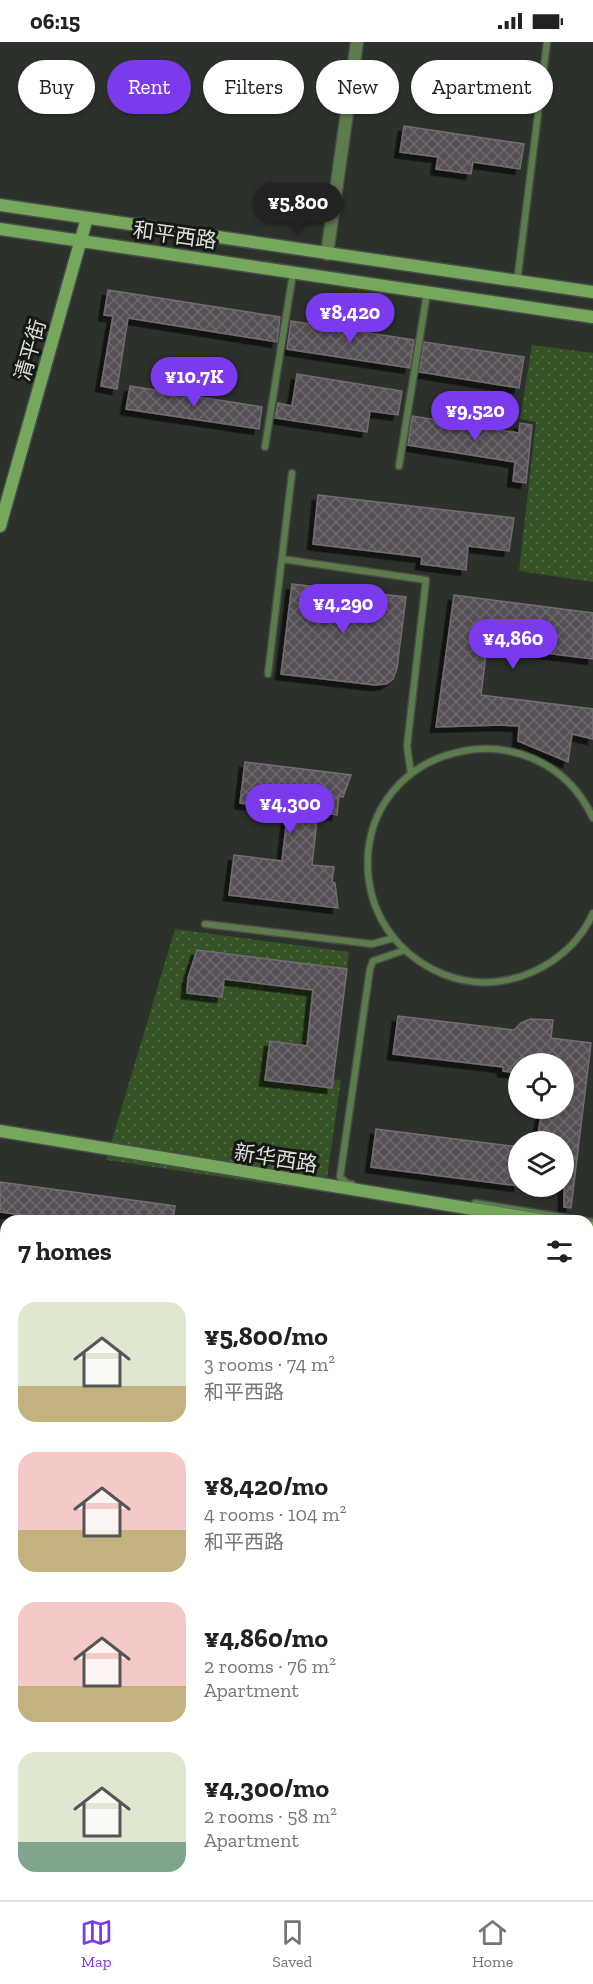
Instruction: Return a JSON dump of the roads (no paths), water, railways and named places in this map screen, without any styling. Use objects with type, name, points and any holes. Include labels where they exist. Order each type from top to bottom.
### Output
[{"type":"main road","name":"和平西路","points":[[0,205],[593,292]]},
{"type":"main road","name":"清平街","points":[[0,526],[87,218]]},
{"type":"main road","name":"和平西路","points":[[0,229],[593,316]]},
{"type":"main road","name":"新华西路","points":[[0,1131],[469,1215]]},
{"type":"street","points":[[327,254],[357,42]]},
{"type":"lane","points":[[517,282],[547,42]]},
{"type":"lane","points":[[265,447],[293,273]]},
{"type":"lane","points":[[399,466],[427,292]]},
{"type":"lane","points":[[268,674],[292,473]]},
{"type":"lane","points":[[282,559],[426,580],[407,746],[411,774]]},
{"type":"lane","points":[[593,818],[579,794],[556,771],[527,755],[479,748],[463,750],[433,760],[411,774],[395,790],[372,832],[368,872],[377,911],[394,938],[405,950],[417,960],[446,975],[477,982],[508,980],[537,970],[563,953],[584,930],[593,913]]},
{"type":"lane","points":[[205,924],[372,944],[394,938]]},
{"type":"lane","points":[[405,950],[373,961],[370,969],[340,1177],[348,1184],[548,1215]]}]
